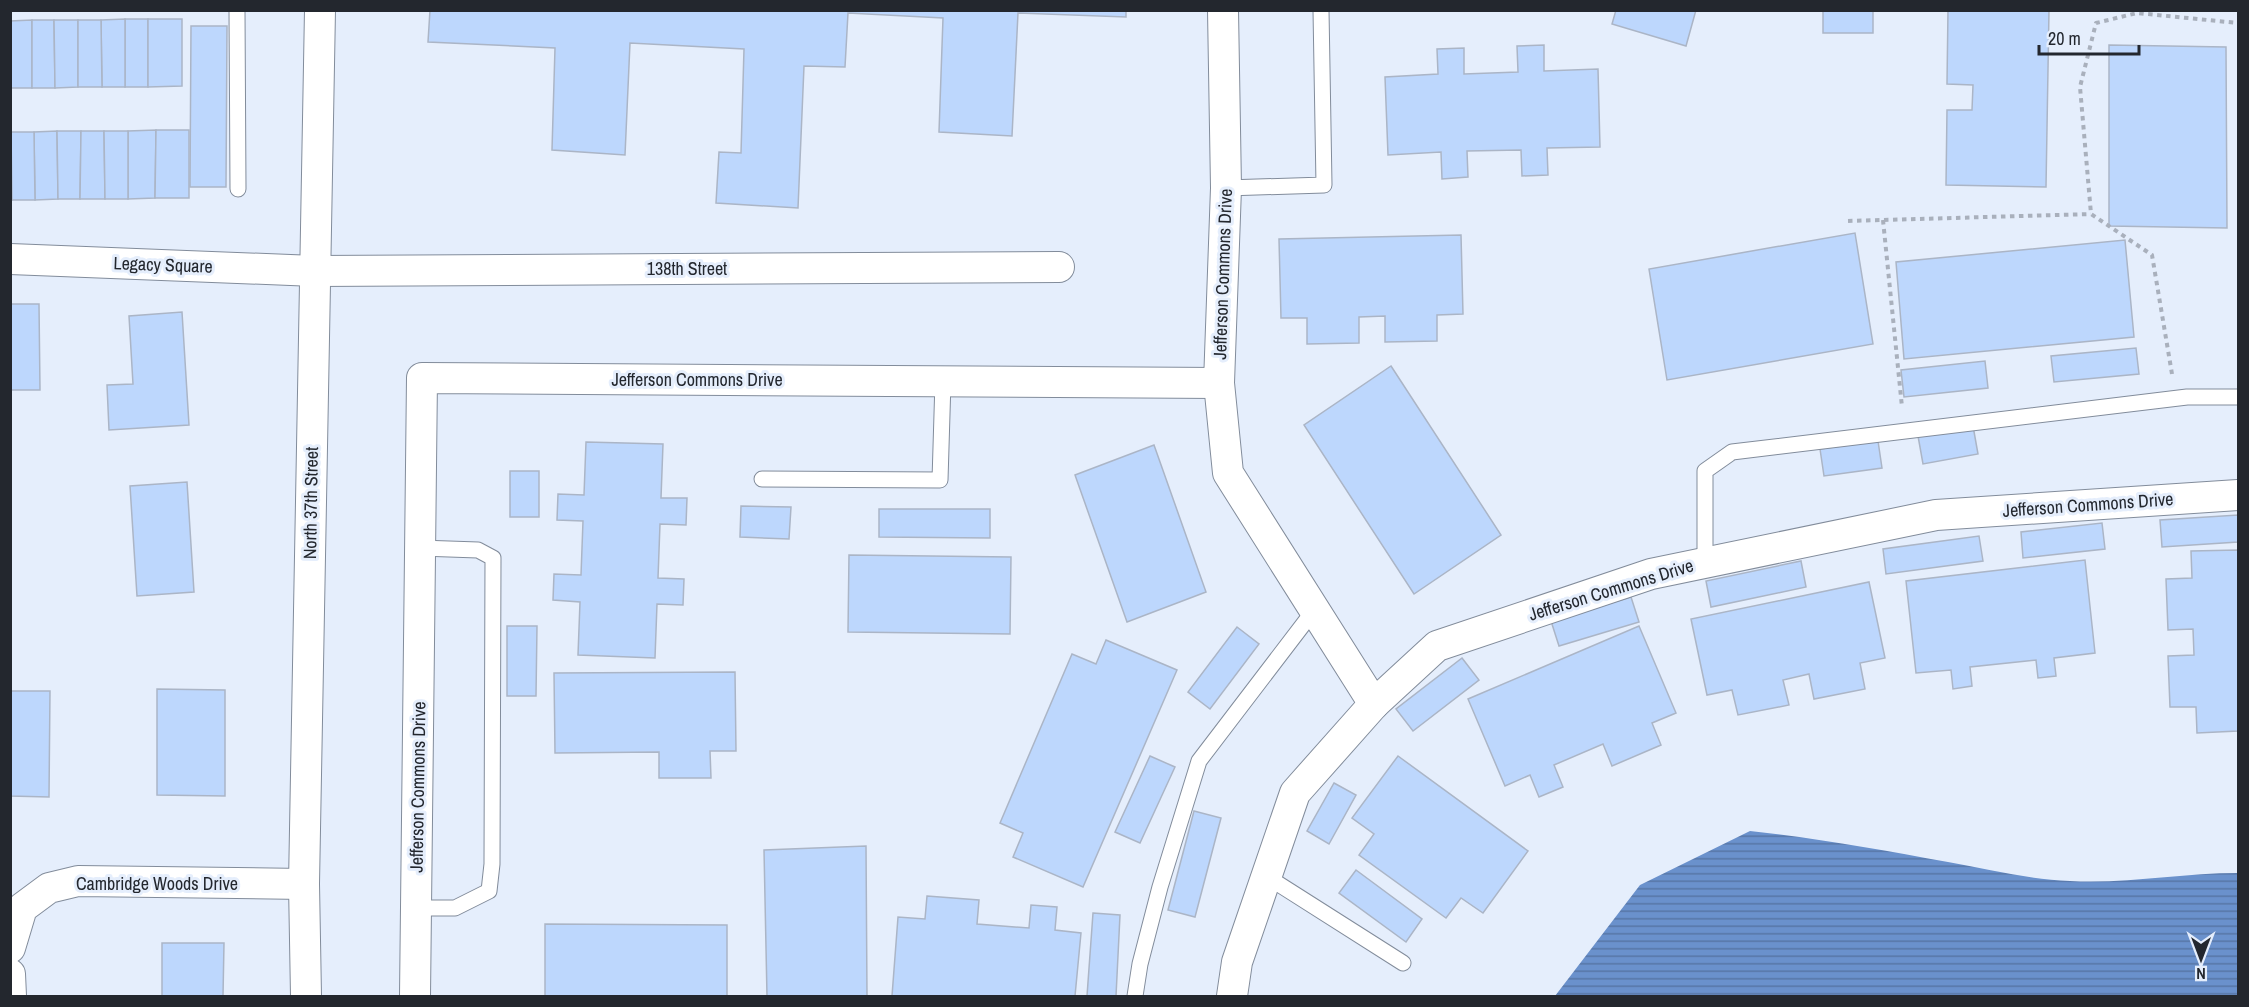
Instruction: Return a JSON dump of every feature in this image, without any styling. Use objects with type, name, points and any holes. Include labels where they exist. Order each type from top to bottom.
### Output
[{"type":"street","name":"North 37th Street","points":[[306,996],[304,884],[320,10]]},
{"type":"street","name":"Jefferson Commons Drive","points":[[415,996],[422,378],[1219,382],[1226,188],[1223,10]]},
{"type":"street","name":"Legacy Square","points":[[10,259],[315,271]]},
{"type":"street","name":"138th Street","points":[[315,271],[1059,267]]},
{"type":"street","points":[[1219,382],[1228,473],[1374,704]]},
{"type":"street","name":"Jefferson Commons Drive","points":[[1232,996],[1237,962],[1295,793],[1374,704],[1437,646],[1651,574],[1936,515],[2238,495]]},
{"type":"street","name":"Cambridge Woods Drive","points":[[10,948],[22,908],[49,888],[78,881],[304,884]]},
{"type":"street","points":[[10,974],[11,996]]},
{"type":"lane","points":[[237,10],[238,189]]},
{"type":"lane","points":[[1226,188],[1324,185],[1322,10]]},
{"type":"lane","points":[[762,479],[940,480],[943,381]]},
{"type":"lane","points":[[1705,562],[1705,471],[1732,452],[2177,398],[2238,397]]},
{"type":"lane","points":[[417,908],[455,908],[489,891],[492,864],[493,558],[478,550],[420,548]]},
{"type":"lane","points":[[1135,996],[1140,964],[1160,887],[1199,761],[1315,609]]},
{"type":"lane","points":[[1266,876],[1403,963]]},
{"type":"path","points":[[2091,214],[2080,87],[2096,23],[2137,13],[2238,23]]},
{"type":"path","points":[[1848,221],[2091,214],[2151,255],[2177,398]]},
{"type":"path","points":[[1883,220],[1904,431]]},
{"type":"water","points":[[1750,831],[1849,845],[2040,879],[2091,882],[2238,873],[2238,996],[1555,996],[1640,885]]},
{"type":"building","points":[[430,10],[1126,10],[1126,17],[1018,13],[1012,136],[939,132],[943,18],[848,13],[845,67],[804,66],[798,208],[716,203],[719,152],[741,153],[744,49],[630,43],[625,155],[552,150],[555,48],[428,42]]},
{"type":"building","points":[[1616,10],[1696,10],[1686,46],[1612,24]]},
{"type":"building","points":[[1823,10],[1873,10],[1873,33],[1823,33]]},
{"type":"building","points":[[1948,10],[2049,10],[2046,187],[1946,185],[1947,110],[1972,110],[1973,85],[1947,84]]},
{"type":"building","points":[[125,19],[148,19],[148,87],[125,87]]},
{"type":"building","points":[[125,19],[125,87],[102,87],[101,20]]},
{"type":"building","points":[[148,19],[182,19],[182,86],[148,87]]},
{"type":"building","points":[[32,20],[32,88],[10,88],[10,21]]},
{"type":"building","points":[[32,20],[54,20],[55,88],[32,88]]},
{"type":"building","points":[[54,20],[78,20],[78,87],[55,88]]},
{"type":"building","points":[[78,20],[101,20],[102,87],[78,87]]},
{"type":"building","points":[[191,26],[227,26],[226,187],[190,187]]},
{"type":"building","points":[[1544,45],[1544,71],[1598,69],[1600,147],[1547,148],[1548,175],[1522,176],[1521,150],[1467,151],[1468,177],[1442,179],[1441,152],[1388,155],[1385,77],[1438,74],[1437,49],[1464,48],[1464,74],[1518,72],[1517,46]]},
{"type":"building","points":[[2109,45],[2226,47],[2227,228],[2109,226]]},
{"type":"building","points":[[156,130],[155,198],[128,199],[128,131]]},
{"type":"building","points":[[156,130],[189,130],[189,198],[155,198]]},
{"type":"building","points":[[57,131],[58,199],[35,200],[34,132]]},
{"type":"building","points":[[57,131],[81,131],[80,199],[58,199]]},
{"type":"building","points":[[81,131],[104,131],[105,199],[80,199]]},
{"type":"building","points":[[104,131],[128,131],[128,199],[105,199]]},
{"type":"building","points":[[10,132],[12,200],[10,200]]},
{"type":"building","points":[[11,132],[34,132],[35,200],[12,200]]},
{"type":"building","points":[[1855,233],[1873,344],[1667,380],[1649,269]]},
{"type":"building","points":[[1461,235],[1463,314],[1437,315],[1437,341],[1385,342],[1385,316],[1359,317],[1359,343],[1307,344],[1307,318],[1281,318],[1279,239]]},
{"type":"building","points":[[2125,240],[2134,337],[1904,359],[1896,262]]},
{"type":"building","points":[[10,304],[39,304],[40,390],[10,390]]},
{"type":"building","points":[[182,312],[189,425],[109,430],[107,385],[133,384],[129,316]]},
{"type":"building","points":[[2136,348],[2139,374],[2054,382],[2051,356]]},
{"type":"building","points":[[1985,361],[1988,388],[1904,397],[1901,370]]},
{"type":"building","points":[[1391,366],[1501,535],[1414,594],[1304,425]]},
{"type":"building","points":[[1973,426],[1978,454],[1923,464],[1918,436]]},
{"type":"building","points":[[1878,441],[1882,468],[1824,476],[1820,449]]},
{"type":"building","points":[[586,442],[663,444],[661,498],[687,498],[686,525],[660,524],[658,578],[684,579],[683,605],[657,604],[655,658],[578,655],[580,602],[553,600],[554,574],[581,575],[583,521],[557,520],[558,494],[584,495]]},
{"type":"building","points":[[1154,445],[1206,592],[1127,622],[1075,475]]},
{"type":"building","points":[[510,471],[539,471],[539,517],[510,517]]},
{"type":"building","points":[[187,482],[194,592],[137,596],[130,486]]},
{"type":"building","points":[[741,506],[791,507],[789,539],[740,537]]},
{"type":"building","points":[[879,509],[990,509],[990,538],[879,537]]},
{"type":"building","points":[[2238,515],[2238,542],[2162,547],[2160,520]]},
{"type":"building","points":[[2102,523],[2105,549],[2023,558],[2021,532]]},
{"type":"building","points":[[1979,536],[1983,561],[1886,574],[1883,549]]},
{"type":"building","points":[[2238,550],[2238,731],[2197,733],[2196,707],[2170,707],[2168,656],[2194,655],[2193,629],[2168,630],[2166,579],[2192,578],[2191,551]]},
{"type":"building","points":[[849,555],[1011,557],[1010,634],[848,632]]},
{"type":"building","points":[[2085,560],[2095,653],[2054,658],[2056,676],[2038,678],[2036,660],[1970,667],[1972,686],[1953,689],[1951,670],[1916,673],[1906,581]]},
{"type":"building","points":[[1801,561],[1806,587],[1711,607],[1706,581]]},
{"type":"building","points":[[1869,582],[1885,658],[1860,663],[1865,689],[1814,699],[1809,674],[1783,680],[1789,705],[1738,715],[1732,690],[1707,695],[1691,619]]},
{"type":"building","points":[[1631,597],[1639,622],[1559,646],[1551,621]]},
{"type":"building","points":[[507,626],[537,626],[536,696],[507,696]]},
{"type":"building","points":[[1639,626],[1676,713],[1652,723],[1661,745],[1612,766],[1603,744],[1554,765],[1563,787],[1539,797],[1530,775],[1505,786],[1468,699]]},
{"type":"building","points":[[1237,627],[1259,644],[1210,709],[1188,692]]},
{"type":"building","points":[[1106,640],[1177,670],[1083,887],[1013,857],[1023,833],[1000,823],[1072,654],[1096,664]]},
{"type":"building","points":[[1462,658],[1479,680],[1413,731],[1396,709]]},
{"type":"building","points":[[735,672],[736,751],[710,751],[711,778],[659,778],[659,752],[555,753],[554,673]]},
{"type":"building","points":[[157,689],[225,690],[225,796],[157,795]]},
{"type":"building","points":[[10,691],[50,691],[49,797],[10,796]]},
{"type":"building","points":[[1150,756],[1175,767],[1140,843],[1115,832]]},
{"type":"building","points":[[1398,756],[1528,851],[1483,913],[1461,898],[1446,918],[1359,855],[1374,834],[1352,818]]},
{"type":"building","points":[[1334,783],[1356,795],[1329,844],[1307,831]]},
{"type":"building","points":[[1194,811],[1221,818],[1195,917],[1168,910]]},
{"type":"building","points":[[866,846],[867,996],[767,996],[764,850]]},
{"type":"building","points":[[1356,870],[1422,919],[1406,942],[1339,893]]},
{"type":"building","points":[[927,896],[979,900],[977,924],[1029,928],[1031,905],[1057,907],[1055,930],[1081,933],[1075,996],[892,996],[898,917],[925,919]]},
{"type":"building","points":[[1093,913],[1120,915],[1116,996],[1087,996]]},
{"type":"building","points":[[545,924],[727,925],[727,996],[545,996]]},
{"type":"building","points":[[162,943],[224,943],[223,996],[162,996]]}]
